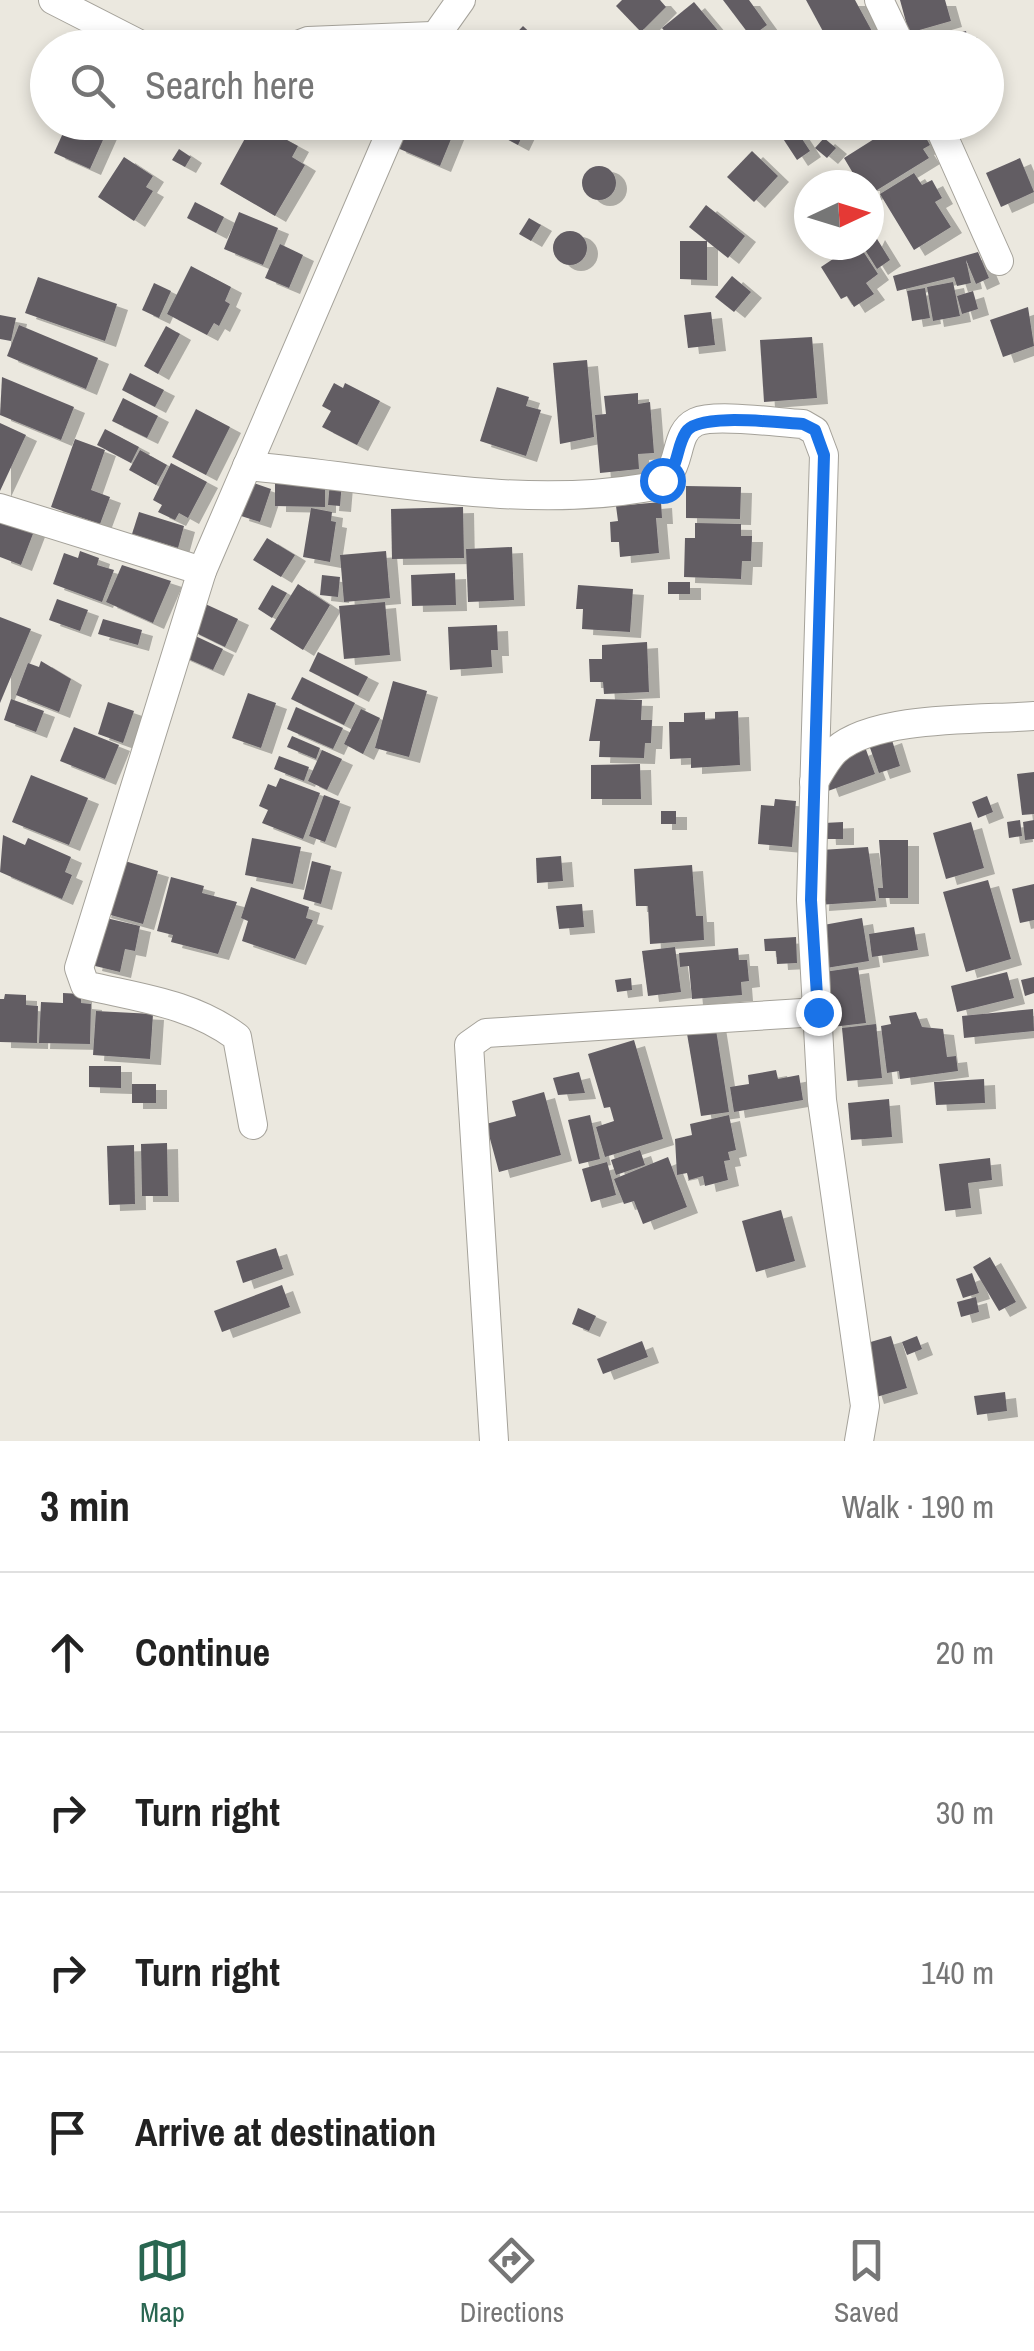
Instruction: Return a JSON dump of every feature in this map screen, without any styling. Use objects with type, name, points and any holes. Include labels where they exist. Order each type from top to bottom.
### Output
[{"type":"street","points":[[53,0],[112,30]]},
{"type":"street","points":[[439,30],[461,0]]},
{"type":"street","points":[[879,0],[893,30]]},
{"type":"street","points":[[253,1125],[237,1037],[211,1018],[174,1005],[85,985],[78,968],[202,570],[387,140]]},
{"type":"street","points":[[945,140],[999,262]]},
{"type":"street","points":[[247,466],[453,489],[557,494],[642,489],[673,472],[686,432],[693,423],[810,426],[824,455],[811,900],[822,1100],[865,1406],[859,1441]]},
{"type":"street","points":[[0,508],[202,570]]},
{"type":"street","points":[[813,784],[833,751],[852,739],[908,724],[1034,716]]},
{"type":"street","points":[[494,1441],[469,1046],[486,1033],[818,1012]]},
{"type":"building","points":[[622,0],[660,0],[666,7],[639,30],[616,6]]},
{"type":"building","points":[[723,0],[749,0],[767,25],[760,30],[746,30]]},
{"type":"building","points":[[806,0],[855,0],[871,30],[822,30]]},
{"type":"building","points":[[900,0],[945,0],[951,21],[908,30]]},
{"type":"building","points":[[694,2],[717,30],[664,30]]},
{"type":"building","points":[[60,140],[103,140],[90,169],[54,153]]},
{"type":"building","points":[[244,140],[287,140],[298,146],[292,157],[305,165],[275,216],[220,184]]},
{"type":"building","points":[[398,140],[451,140],[440,166],[395,147]]},
{"type":"building","points":[[784,140],[803,140],[810,151],[797,160]]},
{"type":"building","points":[[826,140],[836,148],[827,158],[815,148]]},
{"type":"building","points":[[872,140],[927,140],[930,145],[923,149],[929,158],[884,186],[884,170],[851,170],[844,158]]},
{"type":"building","points":[[179,149],[191,157],[185,167],[172,160]]},
{"type":"building","points":[[752,151],[778,176],[754,202],[727,177]]},
{"type":"building","points":[[124,157],[153,176],[146,187],[153,191],[134,221],[98,197]]},
{"type":"building","points":[[1020,158],[1034,192],[1001,207],[986,173]]},
{"type":"building","points":[[599,166],[611,171],[616,183],[611,195],[599,200],[587,195],[582,183],[587,171]]},
{"type":"building","points":[[914,173],[922,185],[932,180],[942,198],[935,202],[951,227],[914,250],[884,201],[884,192]]},
{"type":"building","points":[[195,202],[224,217],[216,233],[187,218]]},
{"type":"building","points":[[706,205],[745,236],[728,258],[689,227]]},
{"type":"building","points":[[239,212],[278,228],[263,265],[224,249]]},
{"type":"building","points":[[529,218],[541,225],[531,241],[519,234]]},
{"type":"building","points":[[570,231],[582,236],[587,248],[582,260],[570,265],[558,260],[553,248],[558,236]]},
{"type":"building","points":[[680,241],[707,241],[707,280],[680,279]]},
{"type":"building","points":[[280,244],[303,255],[289,288],[265,278]]},
{"type":"building","points":[[884,250],[890,260],[877,269],[871,260],[884,260]]},
{"type":"building","points":[[978,252],[989,278],[976,284],[966,260],[971,283],[957,286],[954,277],[897,291],[893,276]]},
{"type":"building","points":[[832,260],[869,260],[878,274],[866,283],[874,294],[854,307],[847,296],[841,299],[821,267]]},
{"type":"building","points":[[191,266],[231,287],[225,301],[230,304],[219,326],[214,323],[207,335],[167,314]]},
{"type":"building","points":[[732,276],[751,292],[734,312],[715,297]]},
{"type":"building","points":[[38,277],[117,304],[105,341],[25,313]]},
{"type":"building","points":[[953,282],[960,316],[933,321],[927,287]]},
{"type":"building","points":[[154,283],[171,291],[159,318],[142,310]]},
{"type":"building","points":[[925,288],[930,318],[912,321],[907,291]]},
{"type":"building","points":[[973,291],[978,309],[962,314],[957,296]]},
{"type":"building","points":[[1028,307],[1034,346],[1003,357],[990,320]]},
{"type":"building","points":[[711,312],[715,345],[688,348],[684,315]]},
{"type":"building","points":[[0,315],[16,318],[11,341],[0,339]]},
{"type":"building","points":[[19,325],[98,358],[86,389],[7,356]]},
{"type":"building","points":[[166,326],[180,334],[158,374],[144,366]]},
{"type":"building","points":[[812,337],[817,398],[764,402],[760,340]]},
{"type":"building","points":[[587,360],[594,437],[560,444],[553,363]]},
{"type":"building","points":[[130,373],[164,390],[155,407],[122,390]]},
{"type":"building","points":[[2,377],[74,407],[61,440],[0,415]]},
{"type":"building","points":[[334,383],[343,388],[345,383],[380,401],[357,445],[322,427],[331,411],[322,406]]},
{"type":"building","points":[[497,387],[529,397],[526,406],[541,410],[526,456],[480,441]]},
{"type":"building","points":[[638,393],[638,404],[650,402],[654,453],[638,454],[639,469],[600,473],[595,415],[606,414],[604,396]]},
{"type":"building","points":[[123,398],[158,416],[147,438],[112,421]]},
{"type":"building","points":[[196,409],[230,427],[206,475],[172,457]]},
{"type":"building","points":[[0,423],[26,435],[0,491]]},
{"type":"building","points":[[105,429],[139,447],[131,463],[97,445]]},
{"type":"building","points":[[75,439],[105,450],[91,490],[110,497],[100,524],[51,507]]},
{"type":"building","points":[[140,450],[167,465],[156,485],[129,470]]},
{"type":"building","points":[[171,463],[207,482],[188,518],[179,513],[175,520],[158,512],[162,505],[153,500]]},
{"type":"building","points":[[248,481],[271,489],[260,522],[238,515]]},
{"type":"building","points":[[330,481],[342,482],[340,506],[328,505]]},
{"type":"building","points":[[275,482],[325,483],[325,507],[275,506]]},
{"type":"building","points":[[686,486],[741,487],[740,519],[686,518]]},
{"type":"building","points":[[661,502],[662,518],[656,518],[659,553],[620,557],[619,542],[611,542],[610,522],[618,521],[616,506]]},
{"type":"building","points":[[463,507],[464,558],[392,559],[391,509]]},
{"type":"building","points":[[311,508],[332,512],[331,521],[336,522],[330,562],[303,557]]},
{"type":"building","points":[[0,511],[36,526],[21,565],[0,557]]},
{"type":"building","points":[[139,512],[184,526],[178,548],[132,534]]},
{"type":"building","points":[[695,523],[741,524],[741,536],[752,536],[751,561],[742,561],[741,579],[684,577],[685,538],[695,538]]},
{"type":"building","points":[[267,538],[295,555],[281,577],[253,560]]},
{"type":"building","points":[[512,547],[514,600],[468,602],[466,549]]},
{"type":"building","points":[[80,551],[99,558],[97,565],[114,570],[102,602],[53,584],[64,553],[78,558]]},
{"type":"building","points":[[386,551],[390,598],[344,602],[340,555]]},
{"type":"building","points":[[122,565],[171,581],[153,623],[106,602]]},
{"type":"building","points":[[455,573],[456,605],[412,606],[411,575]]},
{"type":"building","points":[[322,575],[340,577],[338,597],[320,595]]},
{"type":"building","points":[[668,582],[690,582],[690,594],[668,594]]},
{"type":"building","points":[[298,584],[330,605],[303,650],[270,629]]},
{"type":"building","points":[[272,585],[287,593],[272,618],[258,609]]},
{"type":"building","points":[[578,585],[633,589],[630,632],[582,629],[583,609],[576,609]]},
{"type":"building","points":[[57,599],[88,610],[80,631],[49,620]]},
{"type":"building","points":[[201,602],[238,619],[225,647],[188,629]]},
{"type":"building","points":[[385,602],[390,655],[344,659],[339,606]]},
{"type":"building","points":[[0,617],[31,629],[0,703]]},
{"type":"building","points":[[103,619],[142,630],[138,645],[98,634]]},
{"type":"building","points":[[497,625],[498,650],[491,650],[492,667],[450,670],[448,627]]},
{"type":"building","points":[[187,632],[223,649],[213,670],[177,654]]},
{"type":"building","points":[[647,642],[649,692],[604,694],[603,682],[590,682],[589,659],[602,659],[602,645]]},
{"type":"building","points":[[318,652],[368,677],[358,696],[309,671]]},
{"type":"building","points":[[41,661],[71,679],[59,712],[16,695],[28,663],[39,667]]},
{"type":"building","points":[[302,677],[355,703],[344,725],[291,699]]},
{"type":"building","points":[[393,681],[427,691],[409,757],[375,748]]},
{"type":"building","points":[[248,693],[276,703],[261,748],[232,738]]},
{"type":"building","points":[[11,699],[44,711],[36,732],[4,720]]},
{"type":"building","points":[[596,699],[642,700],[641,720],[652,720],[651,743],[645,743],[644,758],[599,757],[600,741],[589,741]]},
{"type":"building","points":[[108,702],[134,711],[123,743],[98,734]]},
{"type":"building","points":[[296,707],[343,728],[333,749],[287,729]]},
{"type":"building","points":[[361,709],[380,718],[363,754],[344,744]]},
{"type":"building","points":[[738,711],[740,765],[691,768],[691,758],[670,759],[669,722],[684,722],[684,713],[705,712],[705,720],[715,719],[715,712]]},
{"type":"building","points":[[74,727],[119,745],[105,779],[60,761]]},
{"type":"building","points":[[292,736],[320,748],[316,759],[287,747]]},
{"type":"building","points":[[891,737],[900,766],[879,773],[869,745]]},
{"type":"building","points":[[865,747],[875,774],[828,791],[818,764]]},
{"type":"building","points":[[322,750],[342,759],[327,790],[308,781]]},
{"type":"building","points":[[279,756],[309,767],[304,781],[274,769]]},
{"type":"building","points":[[640,764],[641,799],[591,799],[591,765]]},
{"type":"building","points":[[1034,772],[1034,814],[1022,815],[1017,774]]},
{"type":"building","points":[[31,775],[88,798],[69,845],[12,822]]},
{"type":"building","points":[[280,778],[320,793],[303,839],[262,823],[268,810],[259,806],[268,784],[276,787]]},
{"type":"building","points":[[324,795],[340,801],[325,842],[309,836]]},
{"type":"building","points":[[987,796],[993,812],[978,818],[972,802]]},
{"type":"building","points":[[775,799],[796,801],[792,847],[758,844],[761,805],[774,806]]},
{"type":"building","points":[[661,811],[676,811],[676,824],[661,824]]},
{"type":"building","points":[[1020,820],[1022,836],[1009,838],[1007,822]]},
{"type":"building","points":[[1034,820],[1034,839],[1025,840],[1023,822]]},
{"type":"building","points":[[843,822],[843,839],[825,839],[824,823]]},
{"type":"building","points":[[971,822],[984,868],[946,879],[933,833]]},
{"type":"building","points":[[3,835],[25,845],[28,838],[71,857],[65,872],[72,875],[62,899],[0,872]]},
{"type":"building","points":[[252,838],[301,847],[293,884],[245,875]]},
{"type":"building","points":[[879,840],[908,840],[908,898],[879,898],[878,888],[883,888]]},
{"type":"building","points":[[868,847],[876,901],[818,905],[821,850]]},
{"type":"building","points":[[561,856],[563,881],[537,883],[536,858]]},
{"type":"building","points":[[115,858],[158,871],[143,924],[100,912]]},
{"type":"building","points":[[312,861],[331,866],[321,904],[303,899]]},
{"type":"building","points":[[692,865],[696,916],[703,916],[704,940],[650,944],[648,906],[636,906],[634,869]]},
{"type":"building","points":[[171,877],[204,886],[202,893],[237,902],[218,954],[171,942],[173,935],[157,931]]},
{"type":"building","points":[[988,880],[1011,959],[966,972],[943,892]]},
{"type":"building","points":[[1034,884],[1034,920],[1020,923],[1012,889]]},
{"type":"building","points":[[251,887],[309,907],[306,918],[313,920],[295,959],[242,941],[248,921],[241,918]]},
{"type":"building","points":[[582,904],[584,927],[559,929],[556,906]]},
{"type":"building","points":[[102,917],[140,926],[135,951],[125,949],[120,972],[91,965]]},
{"type":"building","points":[[862,918],[869,961],[814,970],[807,928]]},
{"type":"building","points":[[914,927],[918,950],[872,957],[869,934]]},
{"type":"building","points":[[796,937],[797,963],[777,964],[776,951],[765,951],[764,939]]},
{"type":"building","points":[[675,947],[681,992],[648,996],[642,951]]},
{"type":"building","points":[[738,948],[739,960],[747,960],[749,981],[741,982],[742,995],[692,999],[689,966],[680,967],[679,953]]},
{"type":"building","points":[[858,967],[866,1023],[832,1027],[824,972]]},
{"type":"building","points":[[1007,972],[1014,998],[957,1012],[951,986]]},
{"type":"building","points":[[1034,977],[1034,993],[1025,996],[1021,980]]},
{"type":"building","points":[[631,978],[632,990],[617,992],[615,980]]},
{"type":"building","points":[[63,993],[81,994],[81,1003],[91,1004],[90,1044],[39,1043],[41,1002],[63,1003]]},
{"type":"building","points":[[5,994],[26,995],[26,1005],[38,1006],[37,1043],[0,1042],[0,999]]},
{"type":"building","points":[[1033,1009],[1034,1031],[964,1038],[962,1016]]},
{"type":"building","points":[[96,1011],[153,1014],[150,1059],[93,1055]]},
{"type":"building","points":[[916,1012],[922,1027],[943,1029],[947,1057],[956,1056],[958,1071],[900,1079],[899,1071],[887,1073],[881,1026],[891,1024],[889,1016]]},
{"type":"building","points":[[714,1017],[729,1112],[701,1116],[685,1022]]},
{"type":"building","points":[[876,1024],[882,1078],[847,1081],[842,1028]]},
{"type":"building","points":[[634,1040],[663,1139],[605,1157],[596,1127],[614,1121],[610,1107],[604,1108],[588,1054]]},
{"type":"building","points":[[89,1066],[121,1066],[121,1088],[89,1087]]},
{"type":"building","points":[[776,1070],[778,1079],[799,1075],[803,1100],[734,1112],[730,1087],[749,1084],[748,1075]]},
{"type":"building","points":[[579,1072],[585,1093],[558,1095],[553,1078]]},
{"type":"building","points":[[984,1079],[985,1103],[936,1105],[934,1082]]},
{"type":"building","points":[[132,1084],[156,1084],[156,1103],[132,1103]]},
{"type":"building","points":[[544,1092],[561,1155],[499,1172],[486,1124],[516,1116],[512,1101]]},
{"type":"building","points":[[889,1099],[892,1137],[851,1140],[848,1103]]},
{"type":"building","points":[[590,1115],[600,1159],[579,1164],[568,1120]]},
{"type":"building","points":[[729,1115],[736,1150],[728,1152],[730,1160],[724,1161],[728,1180],[705,1186],[703,1176],[689,1180],[687,1173],[677,1175],[675,1139],[692,1135],[690,1124]]},
{"type":"building","points":[[167,1143],[168,1196],[142,1196],[141,1144]]},
{"type":"building","points":[[134,1145],[135,1204],[109,1205],[107,1146]]},
{"type":"building","points":[[640,1150],[645,1165],[616,1175],[611,1160]]},
{"type":"building","points":[[668,1157],[687,1207],[643,1224],[634,1201],[624,1204],[614,1179]]},
{"type":"building","points":[[990,1158],[992,1180],[968,1183],[971,1208],[945,1211],[939,1164]]},
{"type":"building","points":[[607,1162],[616,1195],[591,1202],[582,1169]]},
{"type":"building","points":[[781,1210],[795,1261],[756,1272],[742,1221]]},
{"type":"building","points":[[276,1248],[283,1269],[243,1283],[236,1261]]},
{"type":"building","points":[[990,1257],[1016,1302],[999,1311],[973,1267]]},
{"type":"building","points":[[972,1273],[979,1293],[963,1298],[956,1279]]},
{"type":"building","points":[[282,1285],[290,1307],[222,1332],[214,1311]]},
{"type":"building","points":[[976,1297],[979,1312],[961,1317],[957,1302]]},
{"type":"building","points":[[578,1308],[596,1316],[589,1331],[572,1324]]},
{"type":"building","points":[[891,1336],[907,1388],[873,1398],[857,1346]]},
{"type":"building","points":[[917,1336],[922,1349],[907,1355],[902,1342]]},
{"type":"building","points":[[642,1341],[648,1357],[603,1374],[597,1359]]},
{"type":"building","points":[[1005,1392],[1007,1411],[977,1415],[974,1396]]},
{"type":"route","points":[[662,480],[673,472],[686,432],[702,420],[803,424],[815,430],[820,440],[824,455],[811,900],[818,1012]]}]
